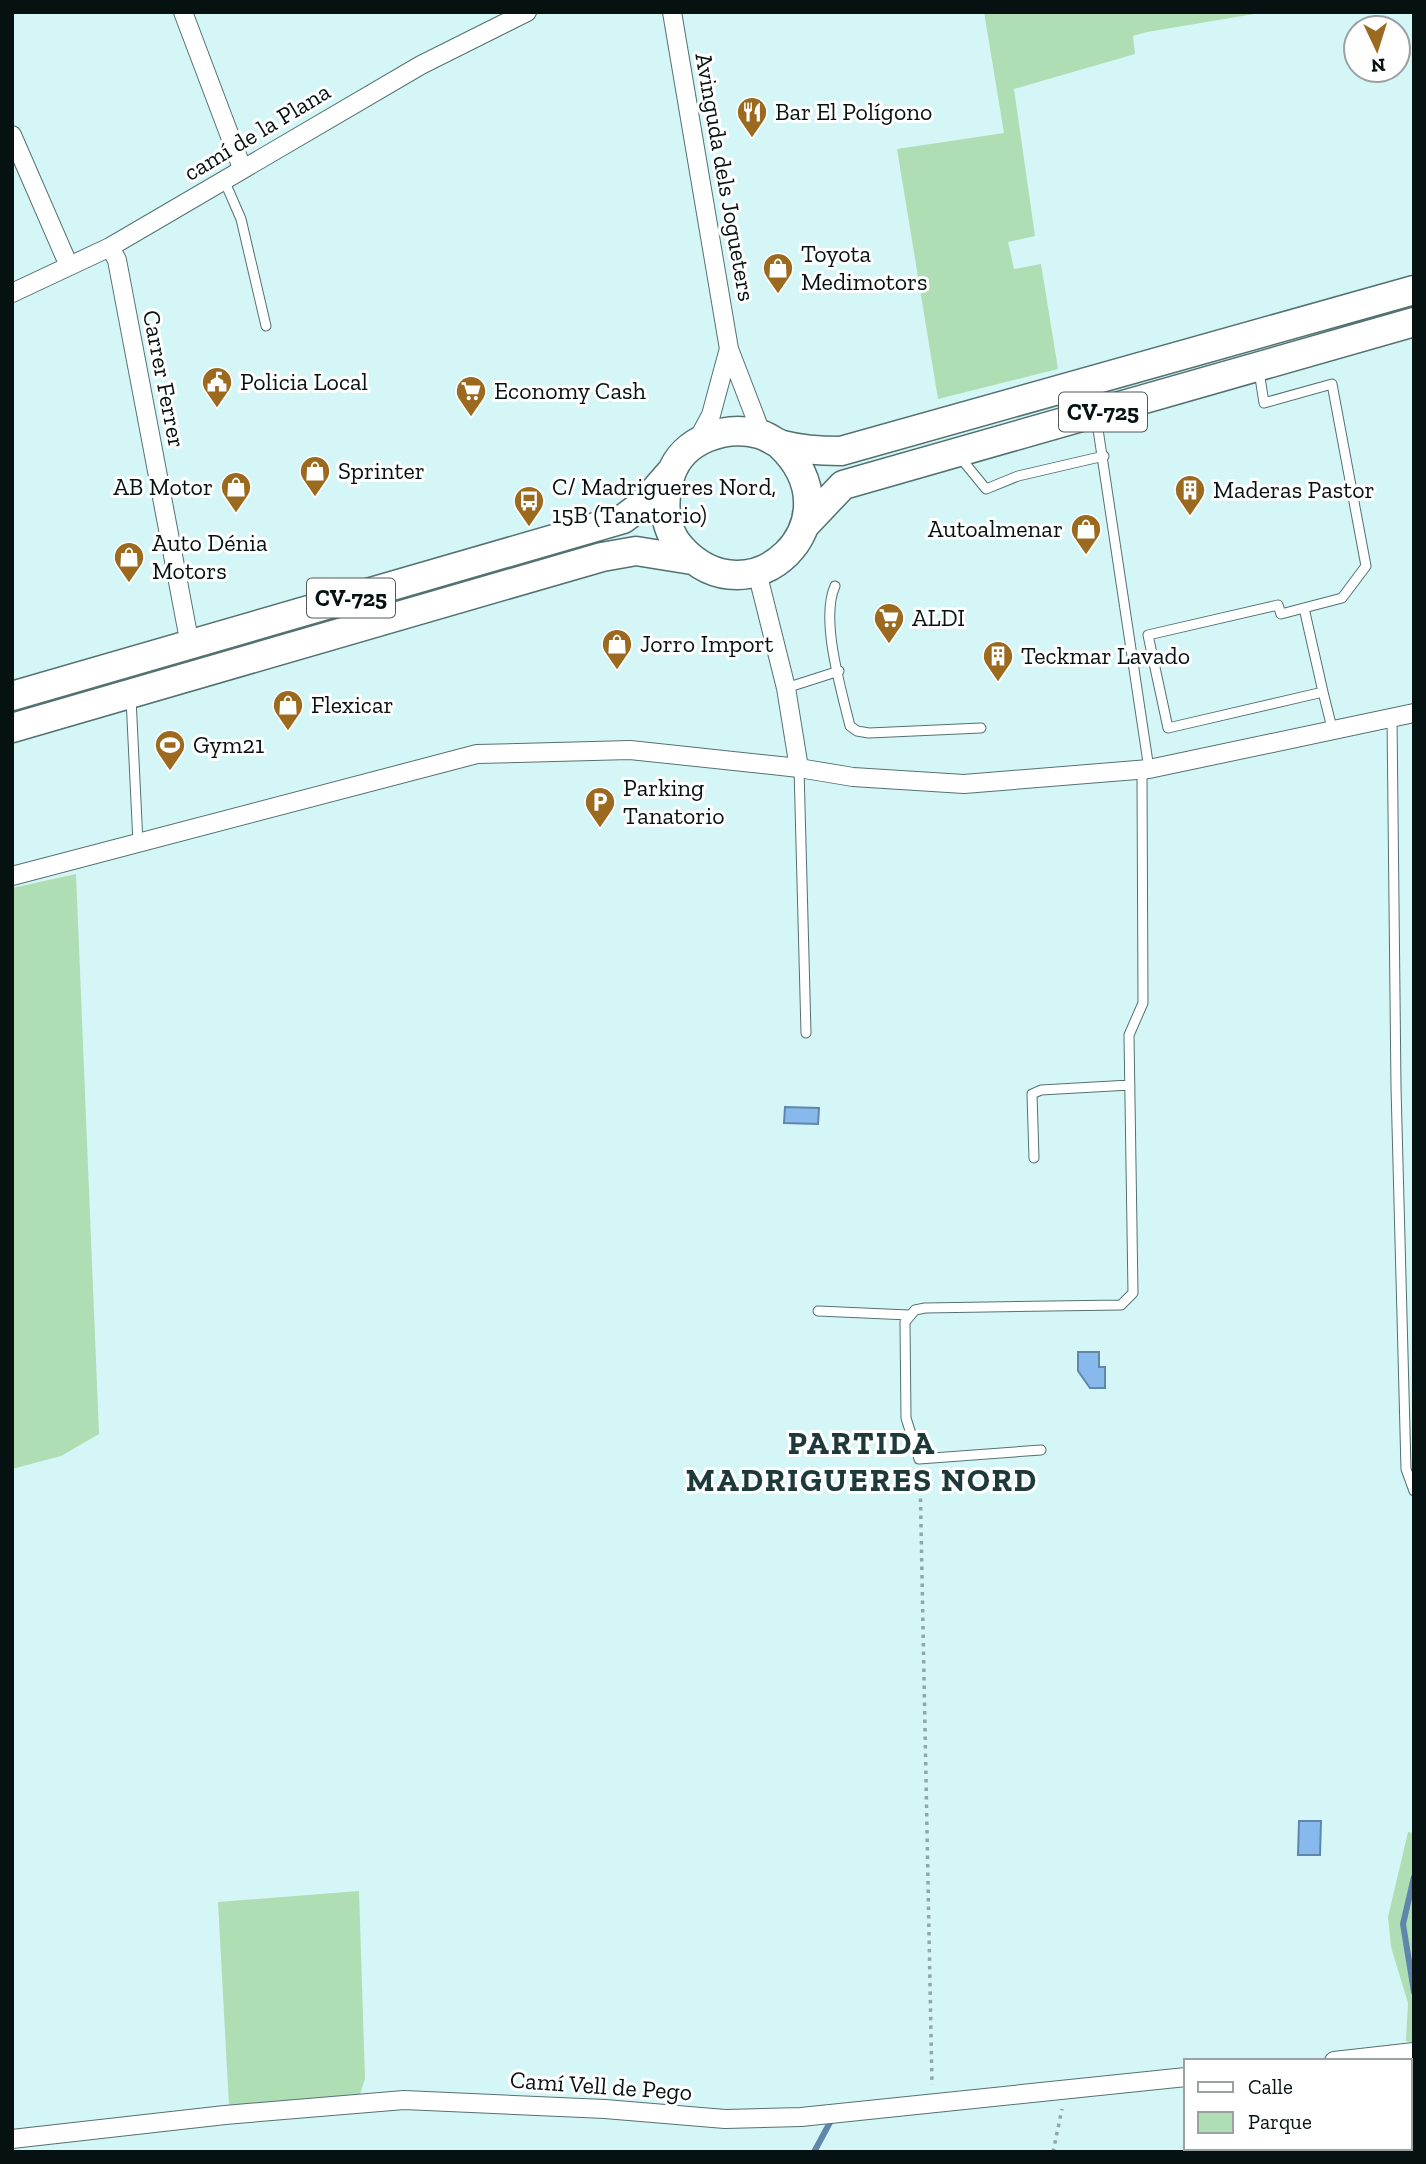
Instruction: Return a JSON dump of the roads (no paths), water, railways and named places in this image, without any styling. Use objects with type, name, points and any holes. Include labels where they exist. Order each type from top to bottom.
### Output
[{"type":"main road","name":"CV-725","points":[[12,696],[623,519],[643,504],[682,455],[696,443],[728,431],[824,451],[863,446],[1414,290]]},
{"type":"main road","name":"CV-725","points":[[671,471],[665,494],[666,519],[675,542],[692,560],[710,570],[729,575],[757,572],[773,566],[790,552],[806,524],[842,485],[1414,322]]},
{"type":"main road","name":"CV-725","points":[[771,440],[803,472],[809,498],[806,524]]},
{"type":"main road","name":"CV-725","points":[[12,728],[602,557],[636,551],[692,560]]},
{"type":"street","points":[[183,12],[242,168]]},
{"type":"street","name":"camí de la Plana","points":[[12,293],[110,247],[421,65],[527,12]]},
{"type":"street","name":"Avinguda dels Jogueters","points":[[672,12],[729,349],[771,440]]},
{"type":"street","points":[[13,139],[69,266]]},
{"type":"street","name":"Carrer Ferrer","points":[[110,247],[117,260],[190,645]]},
{"type":"street","name":"Avinguda dels Jogueters","points":[[696,443],[711,415],[729,349]]},
{"type":"street","points":[[757,572],[786,688],[799,768]]},
{"type":"street","points":[[12,876],[477,754],[630,750],[799,768],[853,777],[964,783],[1149,769],[1332,728],[1414,713]]},
{"type":"street","points":[[1352,2059],[1406,2053]]},
{"type":"street","name":"Camí Vell de Pego","points":[[12,2139],[225,2115],[404,2100],[605,2109],[725,2119],[801,2117],[1184,2077]]},
{"type":"lane","points":[[224,180],[241,219],[266,326]]},
{"type":"lane","points":[[1259,366],[1264,403],[1332,384],[1362,530],[1366,566],[1342,598],[1281,614],[1278,605],[1148,635],[1168,728],[1323,692]]},
{"type":"lane","points":[[1041,1450],[919,1459],[906,1418],[905,1322],[915,1310],[925,1308],[1121,1305],[1129,1299],[1133,1282],[1129,1035],[1143,1003],[1142,777],[1149,769],[1104,456],[1095,414]]},
{"type":"lane","points":[[958,454],[985,489],[1018,477],[1104,456]]},
{"type":"lane","points":[[835,586],[828,607],[849,726],[857,731],[981,728]]},
{"type":"lane","points":[[1304,608],[1332,728]]},
{"type":"lane","points":[[786,688],[839,671]]},
{"type":"lane","points":[[130,694],[138,843]]},
{"type":"lane","points":[[1392,717],[1396,1087],[1406,1469],[1414,1491]]},
{"type":"lane","points":[[799,768],[806,1032]]},
{"type":"lane","points":[[1034,1158],[1031,1094],[1041,1090],[1130,1085]]},
{"type":"lane","points":[[818,1311],[909,1315]]},
{"type":"water","points":[[785,1107],[819,1108],[818,1124],[784,1123]]},
{"type":"water","points":[[1078,1352],[1099,1352],[1099,1367],[1105,1367],[1105,1388],[1090,1388],[1078,1371]]},
{"type":"water","points":[[1299,1821],[1321,1821],[1320,1855],[1298,1855]]},
{"type":"waterway","points":[[1414,1877],[1403,1924],[1414,1992]]},
{"type":"waterway","points":[[814,2152],[834,2115]]},
{"type":"place","name":"Bar El Polígono","points":[[752,139]]},
{"type":"place","name":"Toyota Medimotors","points":[[778,295]]},
{"type":"place","name":"Policia Local","points":[[217,409]]},
{"type":"place","name":"Economy Cash","points":[[471,418]]},
{"type":"place","name":"Sprinter","points":[[315,498]]},
{"type":"place","name":"AB Motor","points":[[236,514]]},
{"type":"place","name":"Maderas Pastor","points":[[1190,517]]},
{"type":"place","name":"C/ Madrigueres Nord, 15B (Tanatorio)","points":[[529,528]]},
{"type":"place","name":"Autoalmenar","points":[[1086,556]]},
{"type":"place","name":"Auto Dénia Motors","points":[[129,584]]},
{"type":"place","name":"ALDI","points":[[889,645]]},
{"type":"place","name":"Jorro Import","points":[[617,671]]},
{"type":"place","name":"Teckmar Lavado","points":[[998,683]]},
{"type":"place","name":"Flexicar","points":[[288,732]]},
{"type":"place","name":"Gym21","points":[[170,772]]},
{"type":"place","name":"Parking Tanatorio","points":[[600,829]]},
{"type":"district","name":"PARTIDA MADRIGUERES NORD","points":[[862,1462]]}]
